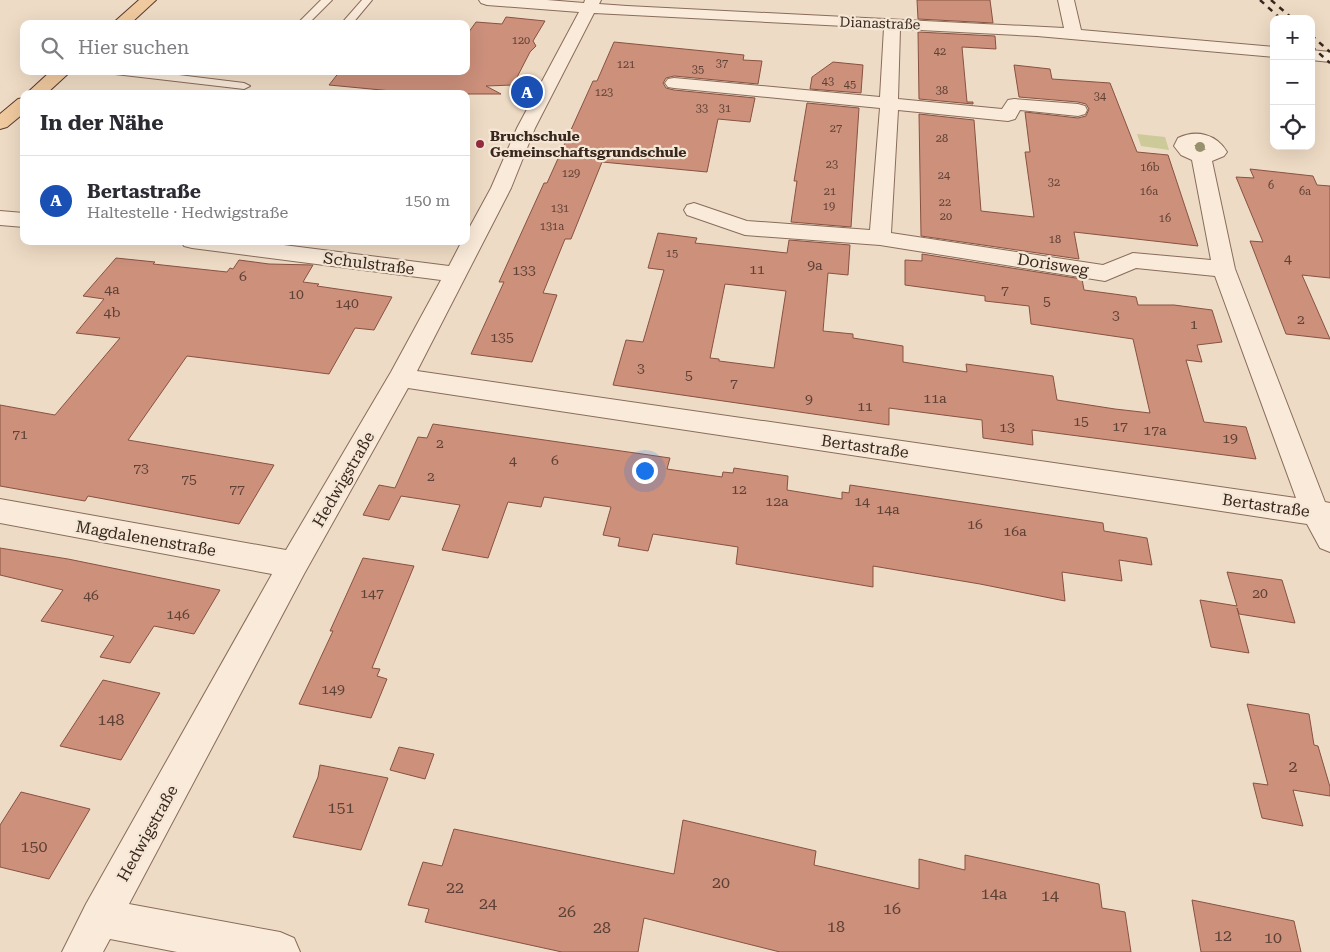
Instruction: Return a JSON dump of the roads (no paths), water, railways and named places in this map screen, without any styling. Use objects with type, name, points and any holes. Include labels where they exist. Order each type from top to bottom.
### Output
[{"type":"main road","points":[[125,20],[149,1]]},
{"type":"main road","points":[[40,90],[57,75]]},
{"type":"main road","points":[[0,123],[20,106]]},
{"type":"street","name":"Dianastraße","points":[[487,0],[591,4],[1073,34],[1270,52]]},
{"type":"street","points":[[1066,0],[1073,34]]},
{"type":"street","name":"Hedwigstraße","points":[[82,952],[293,565],[401,378],[501,188],[526,128],[591,4]]},
{"type":"street","points":[[880,238],[892,24]]},
{"type":"street","points":[[1315,55],[1330,57]]},
{"type":"street","points":[[674,83],[1008,115],[1014,104],[1078,110]]},
{"type":"street","points":[[1201,156],[1224,269],[1322,513],[1330,539]]},
{"type":"street","name":"Dorisweg","points":[[694,210],[745,228],[880,238],[1105,272],[1133,260],[1224,269]]},
{"type":"street","points":[[0,218],[20,220]]},
{"type":"street","name":"Schulstraße","points":[[224,245],[456,274]]},
{"type":"street","name":"Bertastraße","points":[[401,378],[1322,513]]},
{"type":"street","name":"Magdalenenstraße","points":[[0,511],[293,565]]},
{"type":"street","points":[[100,918],[280,952]]},
{"type":"lane","points":[[306,20],[327,0]]},
{"type":"lane","points":[[350,20],[368,0]]},
{"type":"lane","points":[[149,75],[244,86]]},
{"type":"railway","points":[[1260,0],[1277,15]]},
{"type":"railway","points":[[1271,0],[1288,15]]},
{"type":"railway","points":[[1315,39],[1330,52]]},
{"type":"railway","points":[[1315,50],[1330,63]]},
{"type":"place","name":"Bertastraße","points":[[527,92]]},
{"type":"place","name":"Bruchschule Gemeinschaftsgrundschule","points":[[480,144]]}]
